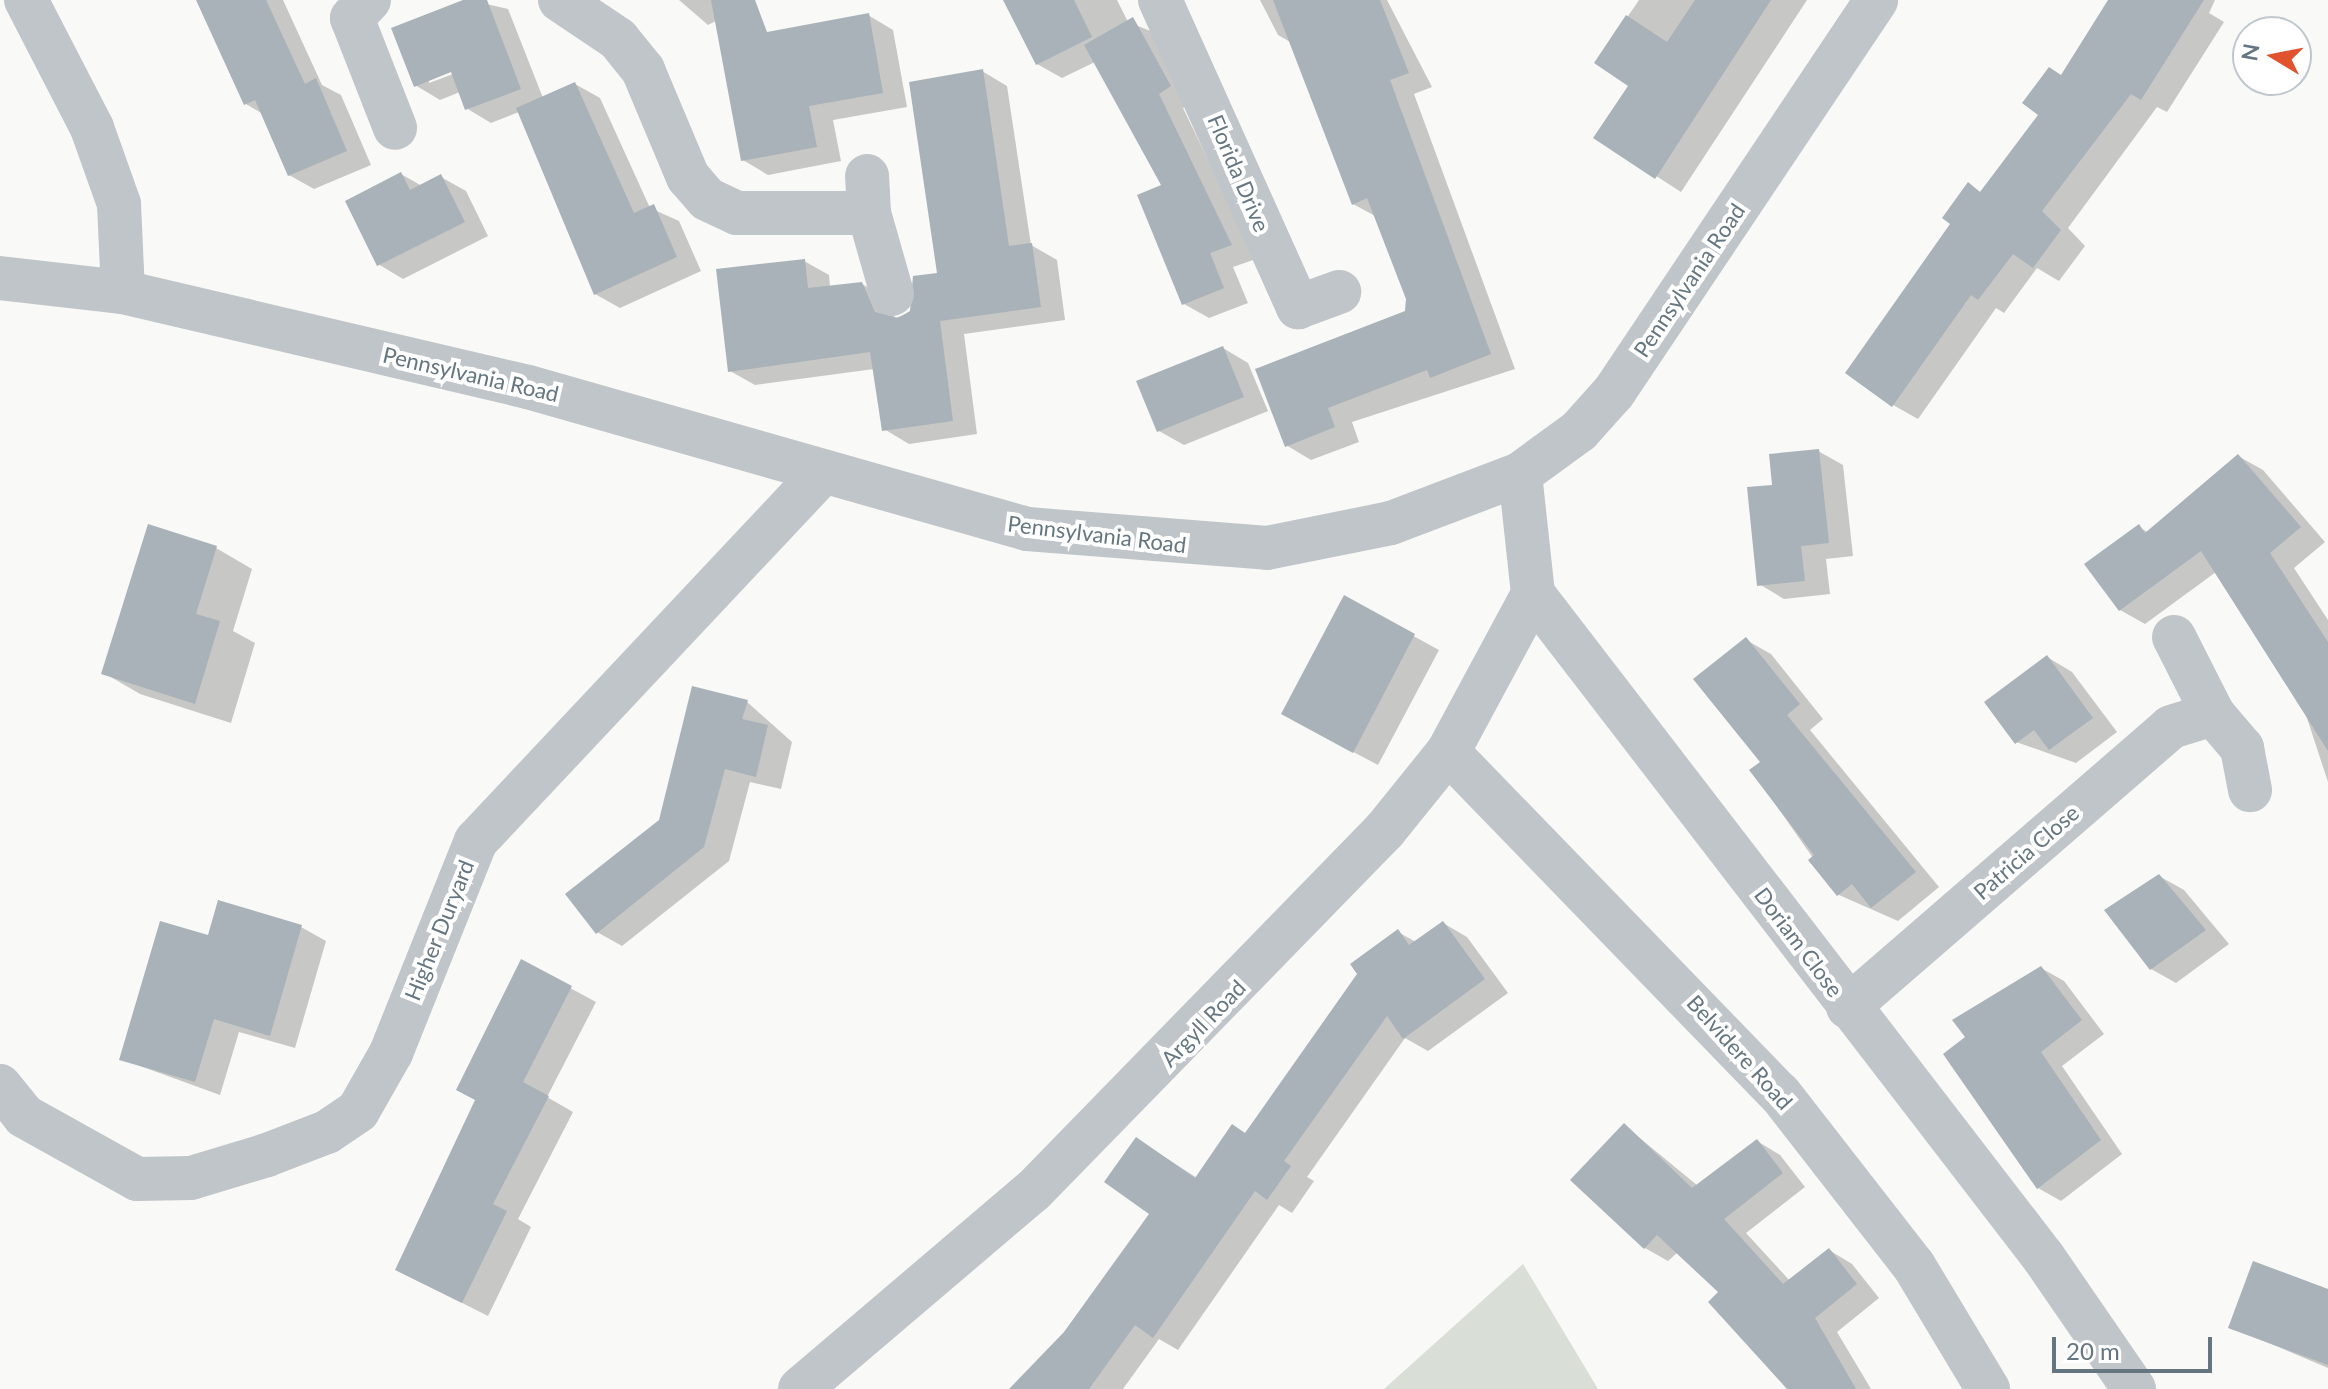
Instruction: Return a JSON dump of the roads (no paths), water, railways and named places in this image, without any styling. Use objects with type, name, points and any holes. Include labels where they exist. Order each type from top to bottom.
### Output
[{"type":"street","points":[[26,0],[92,128],[119,204],[123,292]]},
{"type":"street","points":[[369,0],[352,18],[395,128]]},
{"type":"street","points":[[560,0],[618,39],[643,70],[688,177],[707,199],[751,215],[868,194],[892,294]]},
{"type":"street","name":"Florida Drive","points":[[1160,0],[1298,307],[1339,292]]},
{"type":"street","name":"Pennsylvania Road","points":[[0,278],[123,292],[720,436],[822,473],[1027,529],[1267,548],[1391,523],[1520,474],[1579,431],[1614,392],[1876,0]]},
{"type":"street","name":"Higher Duryard","points":[[0,1086],[24,1116],[137,1179],[191,1178],[267,1155],[327,1132],[358,1111],[391,1053],[476,841],[822,473]]},
{"type":"street","points":[[1520,474],[1533,594]]},
{"type":"street","name":"Argyll Road","points":[[800,1389],[1033,1191],[1169,1059],[1385,830],[1448,752],[1533,594]]},
{"type":"street","name":"Doriam Close","points":[[1533,594],[2044,1258],[2134,1389]]},
{"type":"street","points":[[2174,637],[2213,714],[2242,748],[2250,790]]},
{"type":"street","name":"Patricia Close","points":[[1848,1007],[2171,727],[2213,714]]},
{"type":"street","name":"Belvidere Road","points":[[1448,752],[1780,1094],[1914,1266],[1988,1389]]}]
